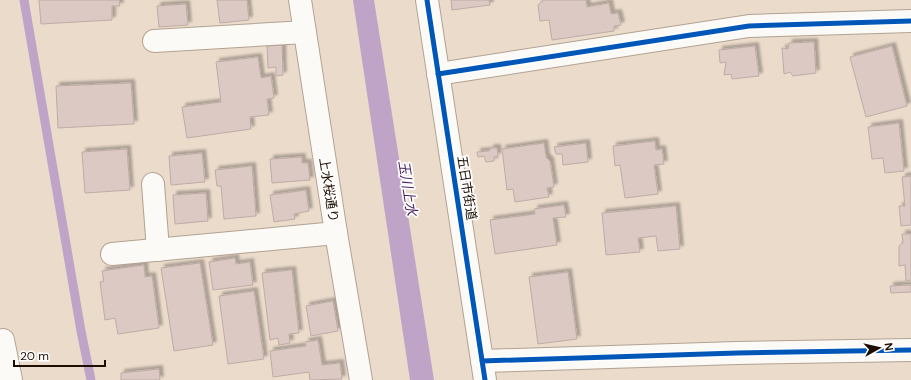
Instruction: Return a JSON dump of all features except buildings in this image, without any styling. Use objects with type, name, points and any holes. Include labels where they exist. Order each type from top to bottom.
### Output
[{"type":"street","name":"上水桜通り","points":[[300,0],[336,234],[361,380]]},
{"type":"street","name":"五日市街道","points":[[427,0],[483,371]]},
{"type":"street","points":[[438,74],[749,26],[911,21]]},
{"type":"street","points":[[154,41],[305,32]]},
{"type":"street","points":[[153,184],[158,250]]},
{"type":"street","points":[[112,254],[336,234]]},
{"type":"street","points":[[3,340],[11,380]]},
{"type":"street","points":[[483,371],[737,353],[911,350]]},
{"type":"shaded area","points":[[353,0],[374,0],[434,380],[410,380]]},
{"type":"waterway","points":[[24,0],[81,331],[91,380]]},
{"type":"cycle path","points":[[427,0],[485,380]]},
{"type":"cycle path","points":[[438,74],[749,26],[911,21]]},
{"type":"cycle path","points":[[482,361],[737,353],[911,350]]},
{"type":"water label","name":"玉川上水","points":[[408,188]]}]
